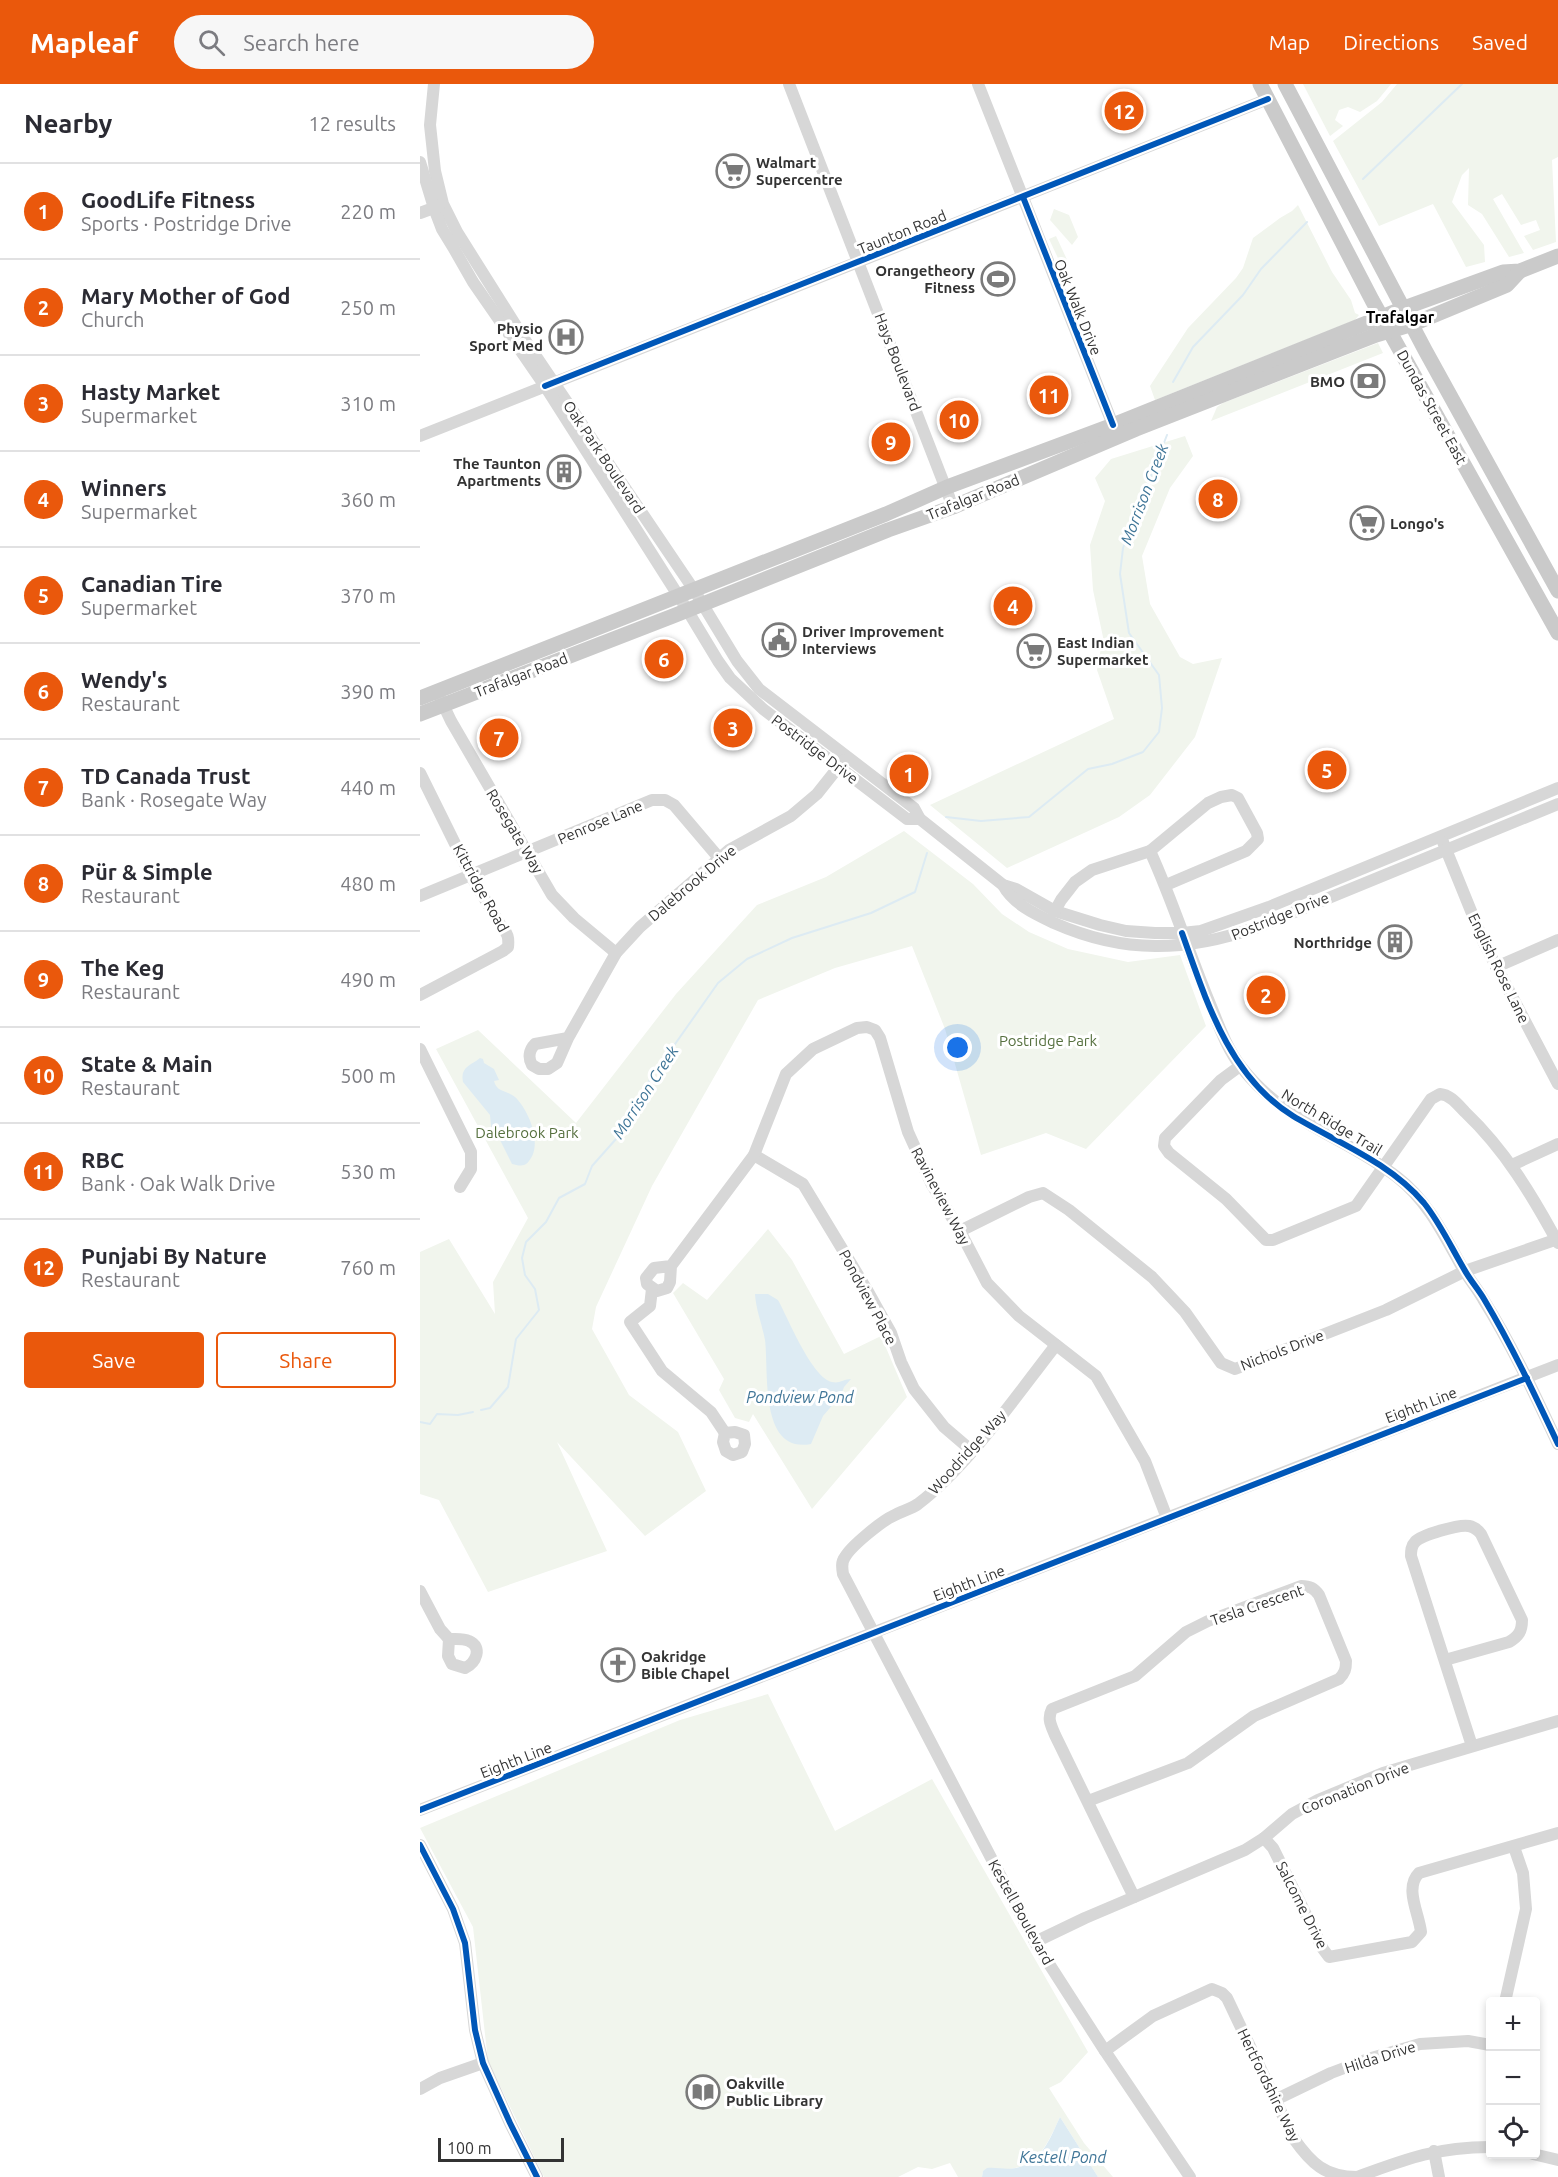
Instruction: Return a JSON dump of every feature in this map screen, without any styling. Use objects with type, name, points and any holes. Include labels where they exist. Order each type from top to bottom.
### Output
[{"type":"main road","name":"Dundas Street East","points":[[1260,84],[1386,324],[1558,633]]},
{"type":"main road","name":"Dundas Street East","points":[[1285,84],[1558,591]]},
{"type":"main road","name":"Trafalgar Road","points":[[698,597],[953,507],[1386,324],[1404,308],[1503,272],[1520,271],[1558,256]]},
{"type":"main road","name":"Trafalgar Road","points":[[420,714],[440,698],[698,597],[947,487],[1386,324],[1413,324],[1507,285],[1520,271]]},
{"type":"main road","name":"Trafalgar Road","points":[[420,698],[440,698]]},
{"type":"street","name":"Oak Park Boulevard","points":[[434,84],[430,125],[438,206]]},
{"type":"street","name":"Hays Boulevard","points":[[789,84],[953,507]]},
{"type":"street","name":"Oak Walk Drive","points":[[978,84],[1113,425]]},
{"type":"street","name":"Taunton Road","points":[[420,436],[1268,99]]},
{"type":"street","name":"Oak Park Boulevard","points":[[420,162],[438,206],[457,232],[523,338],[683,603]]},
{"type":"street","points":[[420,213],[438,206]]},
{"type":"street","name":"Oak Park Boulevard","points":[[550,384],[698,597]]},
{"type":"street","name":"Postridge Drive","points":[[698,597],[737,661],[759,689],[908,819],[920,819],[1003,885],[1016,889],[1055,911],[1100,926],[1184,939],[1558,788]]},
{"type":"street","name":"Postridge Drive","points":[[683,603],[718,661],[743,692],[762,709],[843,762]]},
{"type":"street","name":"Rosegate Way","points":[[440,698],[450,721],[552,895],[574,918],[616,953]]},
{"type":"street","name":"Dalebrook Drive","points":[[568,1038],[616,953],[640,927],[729,850],[791,816],[817,794],[843,762]]},
{"type":"street","name":"Kittridge Road","points":[[420,773],[471,876],[509,939],[508,947],[420,995]]},
{"type":"street","points":[[1055,911],[1075,882],[1092,870],[1150,851],[1208,803],[1232,795],[1238,798],[1258,839],[1246,851],[1166,885]]},
{"type":"street","name":"Penrose Lane","points":[[420,896],[652,800],[665,800],[674,805],[719,858]]},
{"type":"street","name":"Postridge Drive","points":[[1003,885],[1008,894],[1039,916],[1093,938],[1123,944],[1229,937],[1558,804]]},
{"type":"street","name":"English Rose Lane","points":[[1440,835],[1484,943],[1558,1084]]},
{"type":"street","name":"North Ridge Trail","points":[[1150,851],[1166,885],[1184,939],[1222,1035],[1240,1066],[1263,1092],[1281,1107],[1397,1177],[1424,1203],[1484,1299],[1527,1378],[1558,1444]]},
{"type":"street","points":[[1496,967],[1558,940]]},
{"type":"street","name":"Ravineview Way","points":[[725,1433],[711,1413],[662,1371],[630,1322],[650,1306],[652,1289],[647,1284],[648,1272],[654,1268],[671,1266],[754,1155],[786,1074],[813,1049],[857,1028],[867,1027],[875,1030],[880,1038],[908,1132],[932,1185],[960,1231],[987,1283],[1019,1316],[1096,1376],[1145,1461],[1167,1518]]},
{"type":"street","points":[[420,1049],[471,1152],[471,1169],[460,1187]]},
{"type":"street","points":[[1240,1066],[1221,1080],[1168,1135],[1164,1146],[1169,1153],[1226,1198],[1263,1238],[1273,1240],[1353,1208],[1360,1202],[1431,1099],[1440,1094],[1450,1097],[1488,1133],[1512,1165],[1557,1241]]},
{"type":"street","points":[[1512,1165],[1558,1144]]},
{"type":"street","name":"Pondview Place","points":[[754,1155],[803,1184],[891,1333],[914,1389],[944,1427],[972,1451]]},
{"type":"street","name":"Nichols Drive","points":[[960,1231],[1029,1197],[1043,1193],[1069,1210],[1152,1277],[1185,1312],[1221,1362],[1235,1369],[1386,1310],[1465,1271],[1557,1241]]},
{"type":"street","name":"Woodridge Way","points":[[874,1633],[843,1574],[842,1563],[845,1555],[892,1516],[914,1507],[932,1493],[972,1451],[1056,1345]]},
{"type":"street","name":"Eighth Line","points":[[420,1810],[1558,1365]]},
{"type":"street","points":[[1445,1660],[1509,1642],[1518,1637],[1522,1629],[1522,1620],[1481,1534],[1468,1526],[1456,1527],[1420,1538],[1414,1543],[1411,1556],[1472,1746]]},
{"type":"street","name":"Tesla Crescent","points":[[1088,1801],[1188,1763],[1254,1716],[1339,1679],[1346,1669],[1346,1661],[1315,1589],[1301,1586],[1208,1621],[1186,1632],[1135,1676],[1052,1709],[1048,1715],[1049,1721],[1134,1897]]},
{"type":"street","points":[[420,1591],[440,1629],[449,1639]]},
{"type":"street","name":"Kestell Boulevard","points":[[874,1633],[1035,1942],[1190,2177]]},
{"type":"street","name":"Coronation Drive","points":[[1035,1942],[1085,1918],[1245,1851],[1292,1814],[1318,1800],[1383,1773],[1558,1721]]},
{"type":"street","name":"Salcome Drive","points":[[1264,1838],[1273,1848],[1329,1957],[1412,1942],[1421,1932],[1412,1887],[1419,1873],[1558,1833]]},
{"type":"street","points":[[420,1845],[453,1909],[465,1943],[475,2030],[483,2063],[537,2177]]},
{"type":"street","points":[[1506,1997],[1526,1909],[1523,1873],[1514,1847]]},
{"type":"street","name":"Hertfordshire Way","points":[[1105,2051],[1153,2016],[1212,1989],[1227,1998],[1294,2139],[1308,2159],[1327,2172],[1344,2177],[1357,2176],[1434,2151],[1486,2147]]},
{"type":"street","name":"Hilda Drive","points":[[1275,2100],[1350,2066],[1420,2044],[1468,2041],[1486,2044]]},
{"type":"street","points":[[420,2089],[440,2078],[483,2063]]},
{"type":"street","points":[[1434,2151],[1439,2177]]},
{"type":"street","points":[[1540,2156],[1558,2160]]},
{"type":"green space","points":[[1303,84],[1391,84],[1377,101],[1360,112],[1348,107],[1339,110],[1335,120],[1343,126],[1330,136]]},
{"type":"green space","points":[[1397,84],[1558,84],[1558,157],[1552,160],[1556,242],[1533,250],[1524,236],[1540,230],[1536,220],[1521,225],[1502,194],[1493,199],[1524,253],[1509,257],[1482,214],[1468,205],[1469,168],[1462,175],[1452,202],[1484,245],[1485,262],[1466,267],[1433,204],[1379,226],[1333,141],[1382,102]]},
{"type":"green space","points":[[1298,205],[1332,272],[1351,300],[1355,313],[1359,315],[1355,320],[1155,400],[1150,386],[1188,328],[1243,268],[1253,238]]},
{"type":"green space","points":[[1054,209],[1069,215],[1078,237],[1072,245],[1050,220]]},
{"type":"green space","points":[[1056,236],[1069,264],[1064,271],[1049,239]]},
{"type":"green space","points":[[1378,343],[1383,353],[1211,421],[1217,407],[1223,403]]},
{"type":"green space","points":[[1185,436],[1193,456],[1170,488],[1142,556],[1150,604],[1180,657],[1193,664],[1222,658],[1195,737],[1150,795],[1119,817],[1007,868],[930,805],[1114,719],[1097,670],[1103,637],[1093,590],[1090,545],[1105,501],[1095,478],[1111,459]]},
{"type":"green space","points":[[904,831],[973,884],[1002,914],[1029,932],[1068,949],[1128,962],[1180,955],[1206,1026],[1086,1149],[1046,1133],[981,1155],[945,1029],[912,946],[835,968],[758,1000],[652,1186],[596,1307],[592,1329],[629,1395],[678,1432],[706,1491],[645,1536],[557,1442],[607,1551],[488,1592],[439,1500],[420,1494],[420,1252],[449,1239],[495,1314],[493,1282],[528,1218],[436,1049],[478,1030],[576,1123],[676,994],[757,905],[826,877]]},
{"type":"green space","points":[[768,1229],[792,1260],[844,1354],[881,1336],[907,1397],[812,1509],[753,1414],[749,1422],[735,1418],[719,1390],[724,1379],[673,1293],[683,1283],[707,1300]]},
{"type":"green space","points":[[768,1694],[835,1831],[932,1779],[1088,2052],[1061,2082],[1049,2088],[1084,2143],[1113,2177],[1098,2177],[1060,2117],[1044,2148],[1032,2161],[1015,2168],[983,2171],[982,2177],[958,2177],[950,2163],[932,2169],[918,2167],[898,2177],[544,2177],[488,2061],[473,1927],[420,1828],[680,1720]]},
{"type":"water","points":[[480,1058],[494,1069],[499,1080],[494,1081],[497,1088],[515,1097],[529,1119],[535,1146],[533,1154],[524,1165],[512,1164],[499,1138],[492,1136],[490,1115],[463,1082],[464,1070]]},
{"type":"water","name":"Pondview Pond","points":[[755,1294],[768,1294],[778,1300],[809,1359],[824,1378],[832,1382],[851,1379],[823,1416],[811,1444],[794,1444],[782,1436],[775,1424],[770,1408],[765,1340]]},
{"type":"water","name":"Kestell Pond","points":[[1060,2117],[1098,2177],[982,2177],[983,2171],[987,2168],[1016,2168],[1032,2161],[1049,2141]]},
{"type":"waterway","points":[[1363,179],[1462,84]]},
{"type":"waterway","name":"Morrison Creek","points":[[1173,382],[1193,347],[1243,295],[1261,269],[1307,222]]},
{"type":"waterway","name":"Morrison Creek","points":[[946,817],[981,821],[1029,817],[1088,769],[1112,764],[1143,752],[1159,732],[1162,708],[1159,675],[1129,633],[1120,574],[1123,548],[1167,435]]},
{"type":"waterway","name":"Morrison Creek","points":[[481,1410],[490,1408],[508,1387],[516,1339],[539,1310],[535,1289],[525,1275],[522,1258],[526,1242],[546,1222],[559,1198],[585,1184],[592,1166],[624,1130],[642,1091],[718,983],[747,959],[792,938],[871,913],[915,892],[927,853]]},
{"type":"waterway","name":"Morrison Creek","points":[[420,1422],[430,1424],[437,1414],[458,1415],[473,1412]]},
{"type":"cycle path","points":[[545,386],[1268,99]]},
{"type":"cycle path","points":[[1023,197],[1113,425]]},
{"type":"cycle path","points":[[1182,933],[1200,984],[1222,1035],[1252,1080],[1271,1100],[1293,1116],[1362,1154],[1395,1176],[1430,1211],[1504,1335],[1558,1444]]},
{"type":"cycle path","points":[[420,1810],[1527,1378]]},
{"type":"cycle path","points":[[420,1845],[453,1909],[465,1943],[475,2030],[483,2063],[537,2177]]},
{"type":"place","name":"Punjabi By Nature","points":[[1124,111]]},
{"type":"place","name":"Walmart Supercentre","points":[[733,171]]},
{"type":"place","name":"Orangetheory Fitness","points":[[998,279]]},
{"type":"place","name":"Physio Sport Med","points":[[566,337]]},
{"type":"place","name":"BMO","points":[[1368,381]]},
{"type":"place","name":"RBC","points":[[1049,395]]},
{"type":"place","name":"State & Main","points":[[959,420]]},
{"type":"place","name":"The Keg","points":[[891,442]]},
{"type":"place","name":"The Taunton Apartments","points":[[564,472]]},
{"type":"place","name":"Pür & Simple","points":[[1218,499]]},
{"type":"place","name":"Longo's","points":[[1367,523]]},
{"type":"place","name":"Winners","points":[[1013,606]]},
{"type":"place","name":"Driver Improvement Interviews","points":[[779,640]]},
{"type":"place","name":"East Indian Supermarket","points":[[1034,651]]},
{"type":"place","name":"Wendy's","points":[[664,659]]},
{"type":"place","name":"Hasty Market","points":[[733,728]]},
{"type":"place","name":"TD Canada Trust","points":[[499,738]]},
{"type":"place","name":"Canadian Tire","points":[[1327,770]]},
{"type":"place","name":"GoodLife Fitness","points":[[909,774]]},
{"type":"place","name":"Northridge","points":[[1395,942]]},
{"type":"place","name":"Mary Mother of God","points":[[1266,995]]},
{"type":"place","name":"Oakridge Bible Chapel","points":[[618,1665]]},
{"type":"place","name":"Oakville Public Library","points":[[703,2092]]},
{"type":"district","name":"Trafalgar","points":[[1400,317]]},
{"type":"park label","name":"Postridge Park","points":[[1048,1040]]},
{"type":"park label","name":"Dalebrook Park","points":[[527,1132]]}]
